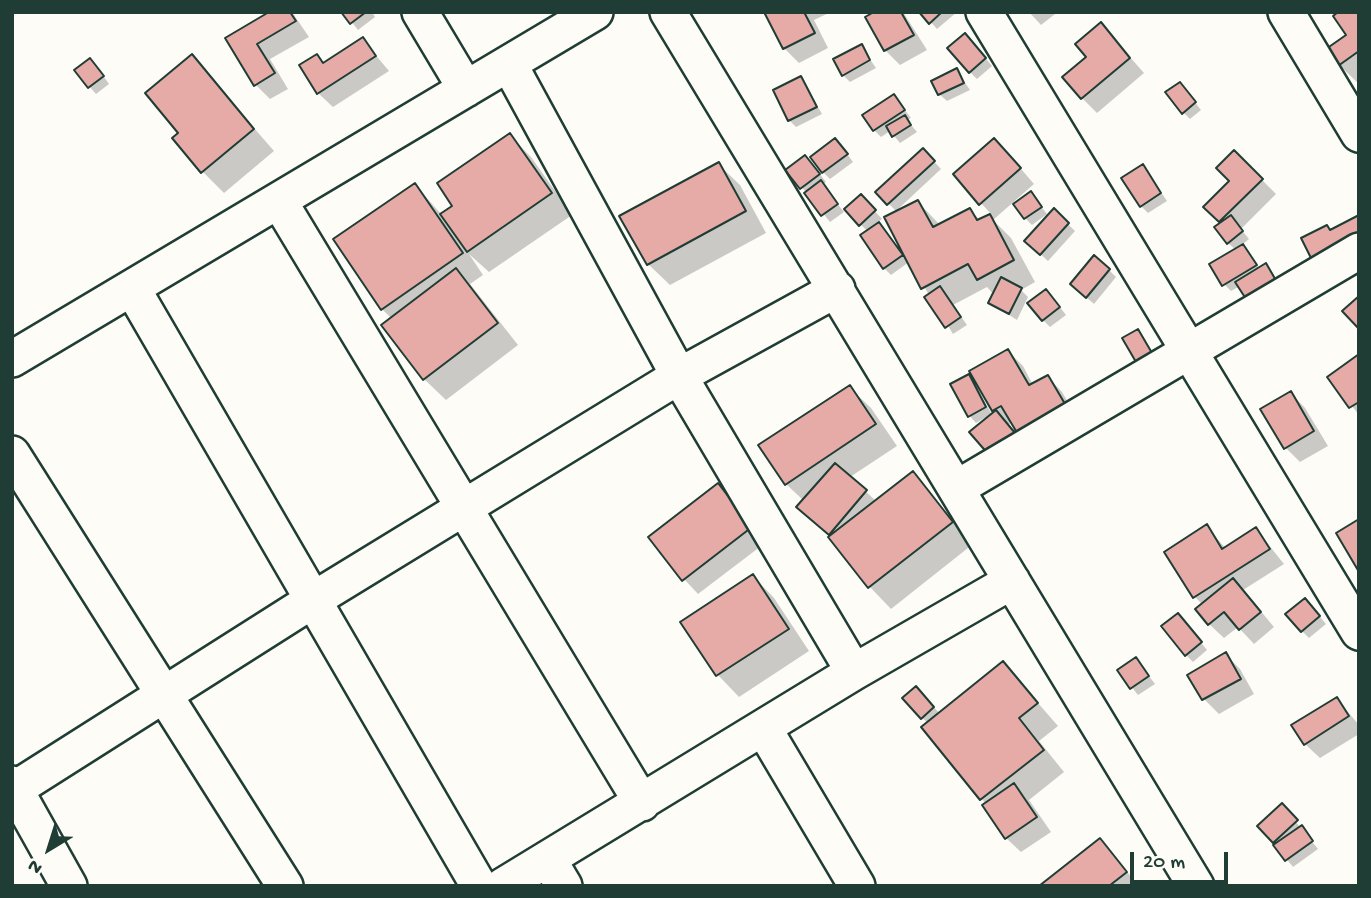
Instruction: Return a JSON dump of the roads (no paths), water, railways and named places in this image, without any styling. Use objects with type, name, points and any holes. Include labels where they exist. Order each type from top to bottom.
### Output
[{"type":"street","points":[[420,12],[466,89]]},
{"type":"street","points":[[16,349],[132,288],[595,12]]},
{"type":"street","points":[[668,12],[1196,886]]},
{"type":"street","points":[[984,12],[1191,350],[1359,632]]},
{"type":"street","points":[[1286,12],[1359,134]]},
{"type":"street","points":[[509,64],[679,376],[854,672]]},
{"type":"street","points":[[279,201],[642,803]]},
{"type":"street","points":[[957,488],[1359,251]]},
{"type":"street","points":[[132,288],[479,886]]},
{"type":"street","points":[[69,886],[13,788],[679,376],[837,289]]},
{"type":"street","points":[[12,454],[285,886]]},
{"type":"street","points":[[503,886],[556,872],[642,803],[854,672],[1012,581]]},
{"type":"street","points":[[764,729],[857,886]]}]
